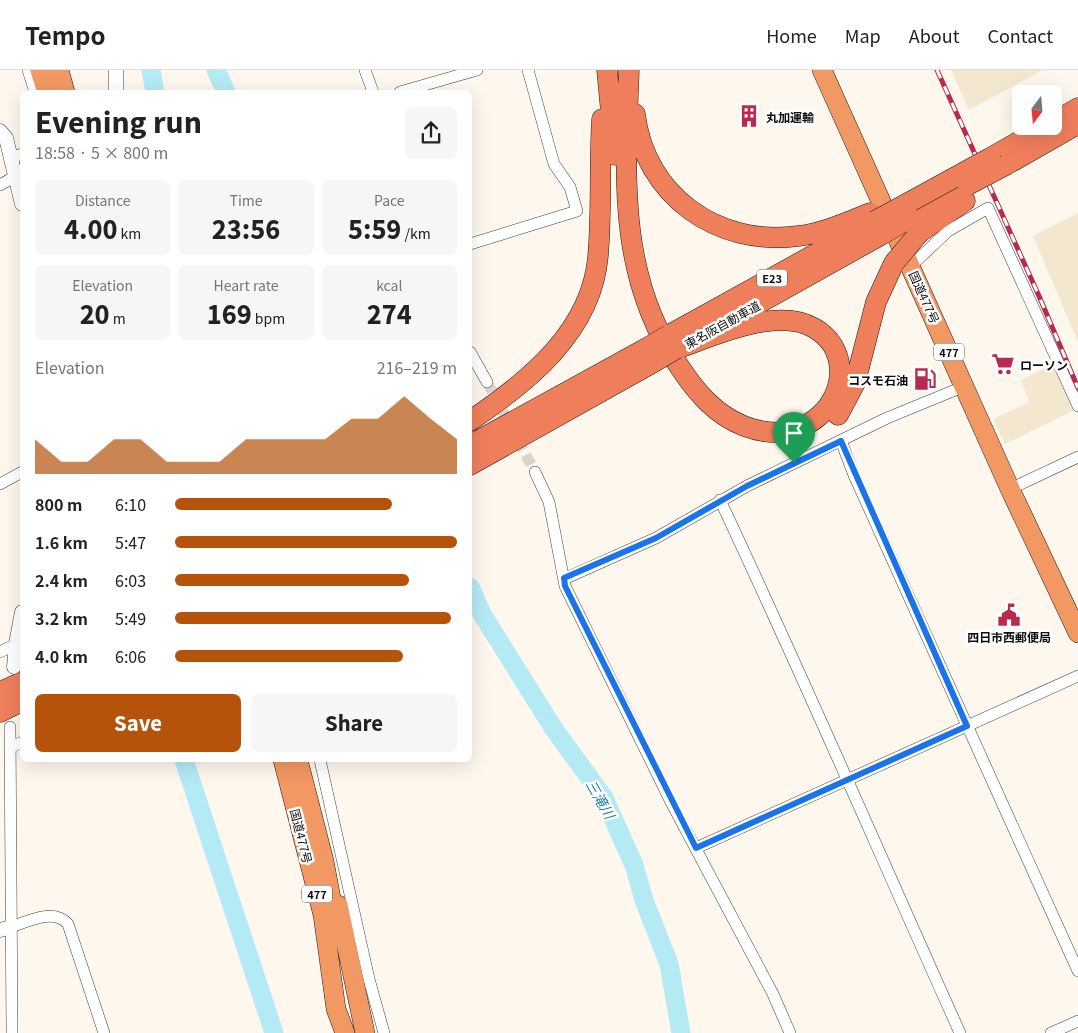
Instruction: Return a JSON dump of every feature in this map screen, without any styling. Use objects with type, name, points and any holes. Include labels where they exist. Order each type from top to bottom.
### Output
[{"type":"highway","points":[[40,70],[46,90]]},
{"type":"highway","points":[[59,70],[64,90]]},
{"type":"highway","points":[[607,70],[614,143],[619,246],[630,291],[649,339],[668,370],[696,407],[721,427],[748,441],[778,445],[807,438],[830,422],[840,412],[855,383],[876,302],[902,265],[915,226]]},
{"type":"highway","points":[[472,420],[516,388],[555,351],[576,322],[592,288],[598,257],[600,144],[607,70]]},
{"type":"highway","points":[[630,70],[637,128],[647,158],[664,186],[700,218],[731,232],[764,238],[781,238],[875,223]]},
{"type":"highway","points":[[630,70],[627,197],[630,239],[638,279],[650,313],[678,365],[698,393],[725,416],[737,423],[766,432],[791,431],[814,420],[833,400],[840,379],[838,354],[832,343],[813,327],[789,320],[775,320],[673,342]]},
{"type":"highway","name":"国道477号","points":[[822,70],[902,265],[965,386],[1010,490],[1078,633]]},
{"type":"highway","points":[[1062,117],[1078,108]]},
{"type":"highway","name":"東名阪自動車道","points":[[472,445],[673,342],[875,223],[968,184],[1078,124]]},
{"type":"highway","points":[[1001,165],[1078,130]]},
{"type":"highway","name":"東名阪自動車道","points":[[1001,165],[1036,135]]},
{"type":"highway","name":"東名阪自動車道","points":[[875,223],[915,226],[968,184]]},
{"type":"highway","name":"東名阪自動車道","points":[[472,464],[649,355]]},
{"type":"highway","points":[[0,692],[18,674]]},
{"type":"highway","points":[[5,719],[20,703]]},
{"type":"highway","name":"国道477号","points":[[284,762],[305,851],[323,915],[340,1032]]},
{"type":"highway","name":"国道477号","points":[[299,762],[324,861],[348,1010],[340,1032]]},
{"type":"highway","name":"477","points":[[324,861],[333,880],[365,1033]]},
{"type":"street","points":[[28,70],[34,90]]},
{"type":"street","points":[[116,70],[116,90]]},
{"type":"street","points":[[365,70],[372,90]]},
{"type":"street","points":[[407,90],[478,70]]},
{"type":"street","points":[[472,243],[577,211],[570,187],[554,164],[528,70]]},
{"type":"street","points":[[0,131],[17,156],[14,177],[20,197]]},
{"type":"street","points":[[0,185],[14,177]]},
{"type":"street","points":[[902,265],[948,231],[988,208],[1078,406]]},
{"type":"street","points":[[472,356],[487,382]]},
{"type":"street","points":[[564,578],[656,538],[720,500],[887,418],[965,386]]},
{"type":"street","points":[[841,441],[1078,971]]},
{"type":"street","points":[[1010,490],[1078,457]]},
{"type":"street","points":[[535,472],[549,502],[565,586],[696,848],[773,994],[790,1033]]},
{"type":"street","points":[[0,484],[20,473]]},
{"type":"street","points":[[720,500],[771,608],[846,782],[960,1033]]},
{"type":"street","points":[[18,674],[16,644],[20,623]]},
{"type":"street","points":[[0,652],[16,644]]},
{"type":"street","points":[[696,848],[1078,676]]},
{"type":"street","points":[[5,719],[10,748],[5,928],[12,1033]]},
{"type":"street","points":[[10,748],[20,743]]},
{"type":"street","points":[[320,762],[369,979],[384,1033]]},
{"type":"street","points":[[5,928],[52,915],[62,917],[68,924],[104,1033]]},
{"type":"street","points":[[1051,1033],[1078,1021]]},
{"type":"shaded area","points":[[951,70],[1043,70],[1012,85],[1012,87],[969,110]]},
{"type":"shaded area","points":[[1078,213],[1078,342],[1033,236]]},
{"type":"shaded area","points":[[1053,364],[1073,411],[1005,444],[993,419],[1029,402],[1021,380]]},
{"type":"waterway","points":[[151,70],[155,90]]},
{"type":"waterway","name":"三滝川","points":[[216,70],[225,90]]},
{"type":"waterway","name":"三滝川","points":[[472,592],[482,614],[554,729],[604,798],[634,865],[644,900],[669,964],[681,1033]]},
{"type":"waterway","points":[[185,762],[274,1033]]},
{"type":"tunnel","points":[[487,382],[535,472]]},
{"type":"railway","points":[[937,70],[1039,296],[1078,388]]},
{"type":"place","name":"丸加運輸","points":[[749,116]]},
{"type":"place","name":"ローソン","points":[[1003,364]]},
{"type":"place","name":"コスモ石油","points":[[925,379]]},
{"type":"place","name":"四日市西郵便局","points":[[1009,615]]},
{"type":"route","points":[[841,441],[967,726],[696,848],[672,804],[565,586],[564,578],[656,538],[720,500],[794,463],[841,441]]}]
